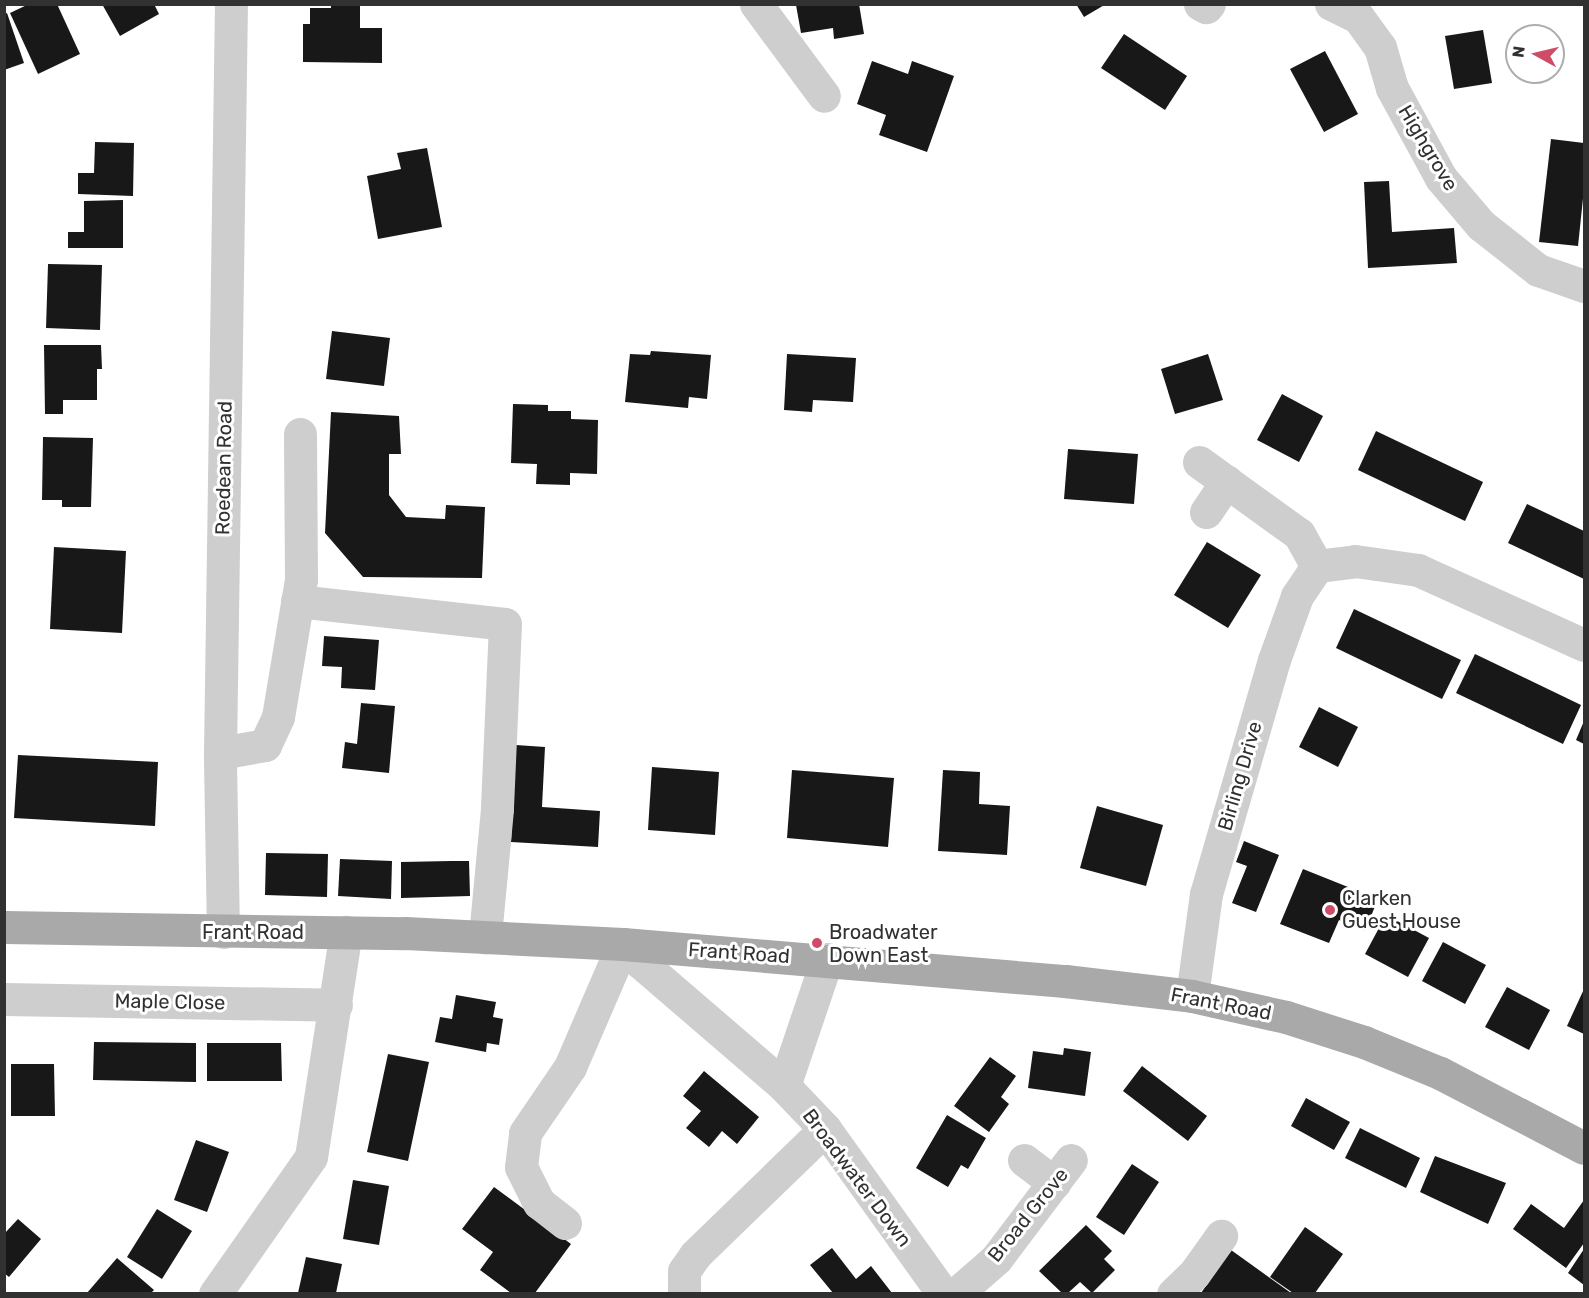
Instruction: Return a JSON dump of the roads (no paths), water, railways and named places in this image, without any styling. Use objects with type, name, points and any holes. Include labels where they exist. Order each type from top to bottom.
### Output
[{"type":"main road","name":"Frant Road","points":[[4,927],[346,932],[623,944],[827,959],[1065,981],[1192,996],[1286,1017],[1364,1042],[1440,1073],[1584,1148]]},
{"type":"street","name":"Roedean Road","points":[[223,932],[220,753],[231,4]]},
{"type":"street","points":[[756,4],[824,96]]},
{"type":"street","points":[[1200,4],[1206,7],[1209,4]]},
{"type":"street","name":"Highgrove","points":[[1331,4],[1358,17],[1380,47],[1392,88],[1441,178],[1481,225],[1538,270],[1584,286]]},
{"type":"street","points":[[220,753],[265,744],[278,717],[301,579],[300,434]]},
{"type":"street","points":[[1199,462],[1299,534],[1317,566],[1355,561],[1418,570],[1584,645]]},
{"type":"street","points":[[1206,512],[1227,481]]},
{"type":"street","name":"Birling Drive","points":[[1192,996],[1206,894],[1270,672],[1297,596],[1317,566]]},
{"type":"street","points":[[297,601],[505,624],[497,808],[485,937]]},
{"type":"street","points":[[215,1293],[310,1157],[346,932]]},
{"type":"street","points":[[565,1223],[539,1203],[521,1167],[525,1133],[570,1067],[623,944]]},
{"type":"street","name":"Broadwater Down","points":[[623,944],[640,962],[784,1086],[825,1129],[943,1293]]},
{"type":"street","points":[[784,1086],[827,959]]},
{"type":"street","name":"Maple Close","points":[[4,999],[336,1005]]},
{"type":"street","points":[[684,1293],[684,1270],[695,1255],[825,1129]]},
{"type":"street","name":"Broad Grove","points":[[956,1293],[996,1259],[1063,1172],[1024,1160]]},
{"type":"street","points":[[1173,1293],[1194,1274],[1221,1236]]},
{"type":"place","name":"Clarken Guest House","points":[[1330,910]]},
{"type":"place","name":"Broadwater Down East","points":[[817,943]]}]
